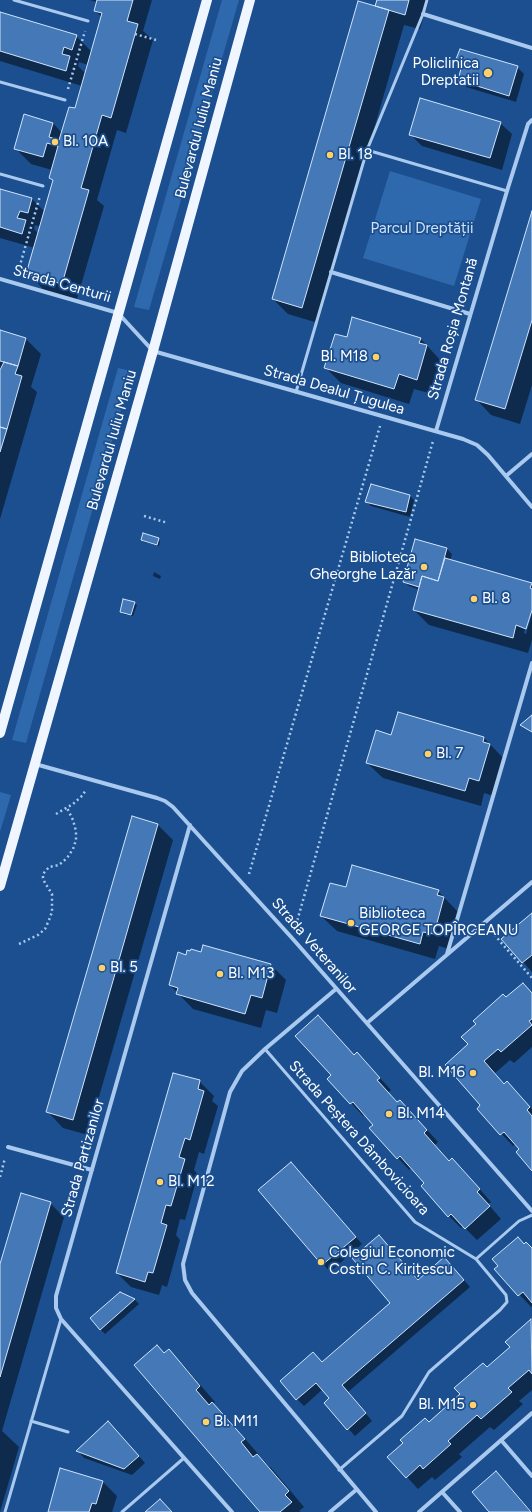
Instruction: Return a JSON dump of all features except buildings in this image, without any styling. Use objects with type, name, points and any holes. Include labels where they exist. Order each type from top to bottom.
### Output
[{"type":"main road","name":"Bulevardul Iuliu Maniu","points":[[0,733],[207,0]]},
{"type":"main road","name":"Bulevardul Iuliu Maniu","points":[[0,886],[153,351],[250,0]]},
{"type":"street","points":[[423,14],[532,48]]},
{"type":"street","name":"Strada Roșia Montană","points":[[436,431],[507,191],[528,124],[532,120]]},
{"type":"street","points":[[331,272],[470,314]]},
{"type":"street","name":"Strada Centurii","points":[[0,279],[118,313]]},
{"type":"street","points":[[118,313],[153,351]]},
{"type":"street","name":"Strada Dealul Țugulea","points":[[153,351],[463,439],[477,446],[488,455],[532,507]]},
{"type":"street","points":[[506,476],[532,454]]},
{"type":"street","points":[[447,954],[532,663]]},
{"type":"street","name":"Strada Veteranilor","points":[[35,764],[165,801],[173,807],[292,938],[532,1211]]},
{"type":"street","name":"Strada Partizanilor","points":[[190,825],[56,1296],[56,1308],[61,1319],[232,1512]]},
{"type":"street","points":[[367,1023],[532,882]]},
{"type":"street","points":[[336,989],[265,1049],[242,1071],[230,1092],[184,1264],[185,1280],[192,1293],[339,1470],[376,1512]]},
{"type":"street","points":[[8,1147],[92,1170]]},
{"type":"street","points":[[419,1512],[532,1413]]},
{"type":"street","points":[[501,1440],[532,1476]]},
{"type":"street","points":[[330,1512],[356,1490]]},
{"type":"street","points":[[442,1492],[460,1512]]},
{"type":"lane","points":[[14,0],[88,21]]},
{"type":"lane","points":[[296,392],[367,150],[423,14],[427,0]]},
{"type":"lane","points":[[0,82],[65,100]]},
{"type":"lane","points":[[367,150],[507,191]]},
{"type":"lane","points":[[0,174],[43,186]]},
{"type":"lane","name":"Strada Peștera Dâmbovicioara","points":[[265,1049],[415,1222],[476,1259],[506,1295],[507,1302],[500,1310],[429,1372],[402,1416],[339,1470]]},
{"type":"lane","points":[[476,1259],[519,1221],[532,1215]]},
{"type":"lane","points":[[5,1512],[61,1319]]},
{"type":"lane","points":[[31,1421],[68,1432]]},
{"type":"lane","points":[[122,1512],[184,1458]]},
{"type":"path","points":[[65,100],[88,21]]},
{"type":"path","points":[[135,34],[156,40]]},
{"type":"path","points":[[14,283],[43,186]]},
{"type":"path","points":[[246,887],[383,416]]},
{"type":"path","points":[[292,938],[436,431]]},
{"type":"path","points":[[144,516],[168,523]]},
{"type":"path","points":[[56,814],[67,808],[83,795],[87,789],[88,779]]},
{"type":"path","points":[[19,944],[38,935],[45,929],[52,912],[52,894],[45,883],[43,874],[49,867],[59,865],[67,858],[73,849],[76,840],[76,831],[73,820],[67,808]]},
{"type":"path","points":[[484,923],[532,978]]},
{"type":"path","points":[[0,1177],[8,1147]]},
{"type":"green space","points":[[222,0],[239,0],[149,310],[134,307]]},
{"type":"green space","name":"Parcul Dreptății","points":[[390,171],[481,199],[454,286],[363,258]]},
{"type":"green space","points":[[118,368],[132,371],[26,743],[12,740]]},
{"type":"green space","points":[[0,792],[11,795],[0,832]]},
{"type":"place","name":"Policlinica Dreptatii","points":[[488,73]]},
{"type":"place","name":"Bl. 10A","points":[[55,142]]},
{"type":"place","name":"Bl. 18","points":[[330,155]]},
{"type":"place","name":"Bl. M18","points":[[376,357]]},
{"type":"place","name":"Biblioteca Gheorghe Lazăr","points":[[424,567]]},
{"type":"place","name":"Bl. 8","points":[[474,599]]},
{"type":"place","name":"Bl. 7","points":[[428,754]]},
{"type":"place","name":"Biblioteca GEORGE TOPÎRCEANU","points":[[351,923]]},
{"type":"place","name":"Bl. 5","points":[[102,968]]},
{"type":"place","name":"Bl. M13","points":[[220,974]]},
{"type":"place","name":"Bl. M16","points":[[473,1073]]},
{"type":"place","name":"Bl. M14","points":[[389,1114]]},
{"type":"place","name":"Bl. M12","points":[[160,1182]]},
{"type":"place","name":"Colegiul Economic Costin C. Kirițescu","points":[[321,1262]]},
{"type":"place","name":"Bl. M15","points":[[473,1405]]},
{"type":"place","name":"Bl. M11","points":[[206,1422]]}]
